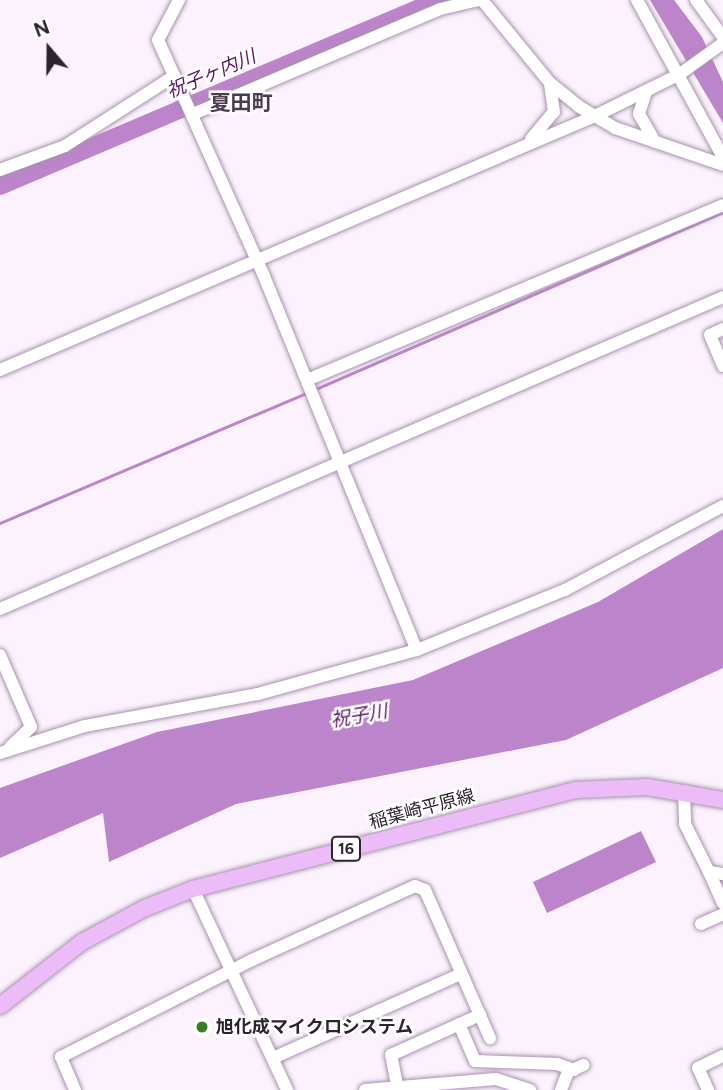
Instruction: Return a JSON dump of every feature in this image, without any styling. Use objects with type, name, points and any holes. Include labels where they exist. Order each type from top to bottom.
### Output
[{"type":"main road","name":"稲葉崎平原線","points":[[0,1006],[82,942],[145,908],[193,889],[577,790],[684,791],[723,800]]},
{"type":"street","points":[[179,0],[158,40],[310,387],[417,650]]},
{"type":"street","points":[[190,109],[440,9],[480,0],[550,83],[595,116],[657,145],[721,165]]},
{"type":"street","points":[[636,0],[680,74],[721,165]]},
{"type":"street","points":[[0,370],[595,116],[680,74],[722,42],[696,0]]},
{"type":"street","points":[[0,170],[22,166],[65,146],[174,76]]},
{"type":"street","points":[[525,145],[554,112],[550,83]]},
{"type":"street","points":[[646,92],[639,114],[646,133],[657,145]]},
{"type":"street","points":[[310,387],[723,205]]},
{"type":"street","points":[[0,609],[723,298]]},
{"type":"street","points":[[723,329],[710,335],[723,366]]},
{"type":"street","points":[[4,751],[85,726],[258,694],[417,650],[554,595],[723,506]]},
{"type":"street","points":[[0,654],[31,727],[4,751]]},
{"type":"street","points":[[684,791],[685,824],[723,903]]},
{"type":"street","points":[[709,872],[723,874]]},
{"type":"street","points":[[75,1090],[61,1057],[415,886],[425,890],[490,1038]]},
{"type":"street","points":[[193,889],[287,1090]]},
{"type":"street","points":[[701,924],[723,914]]},
{"type":"street","points":[[273,1058],[461,974]]},
{"type":"street","points":[[397,1085],[391,1055],[480,1015]]},
{"type":"street","points":[[459,1024],[475,1061],[579,1067],[561,1090]]},
{"type":"street","points":[[708,1090],[698,1068],[723,1056]]},
{"type":"street","points":[[365,1090],[397,1085],[496,1079],[530,1090]]},
{"type":"water","points":[[650,0],[674,0],[702,37],[723,82],[723,123]]},
{"type":"water","name":"祝子川","points":[[723,529],[723,668],[566,740],[236,804],[109,862],[103,813],[0,858],[0,788],[157,732],[413,680],[598,602]]},
{"type":"water","points":[[641,831],[656,862],[547,913],[533,882]]},
{"type":"waterway","name":"祝子ヶ内川","points":[[0,186],[439,0]]},
{"type":"waterway","points":[[316,389],[723,212]]},
{"type":"waterway","points":[[0,523],[306,393]]},
{"type":"place","name":"旭化成マイクロシステム","points":[[202,1027]]},
{"type":"district","name":"夏田町","points":[[241,103]]}]
